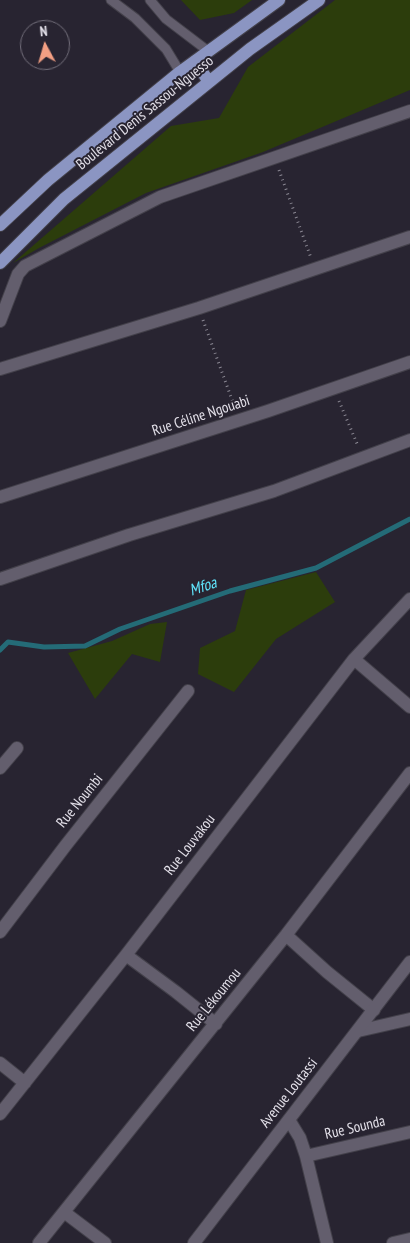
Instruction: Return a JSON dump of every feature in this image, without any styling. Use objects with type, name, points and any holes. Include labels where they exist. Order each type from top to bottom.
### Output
[{"type":"main road","name":"Boulevard Denis Sassou-Nguesso","points":[[0,225],[48,180],[180,72],[279,0]]},
{"type":"main road","name":"Boulevard Denis Sassou-Nguesso","points":[[0,263],[64,199],[250,49],[319,0]]},
{"type":"main road","points":[[195,60],[209,82]]},
{"type":"street","points":[[0,321],[18,274],[24,266],[160,198],[410,111]]},
{"type":"street","points":[[0,369],[199,308],[410,237]]},
{"type":"street","name":"Rue Céline Ngouabi","points":[[0,497],[268,412],[410,362]]},
{"type":"street","points":[[0,579],[129,535],[274,490],[410,440]]},
{"type":"street","name":"Rue Louvakou","points":[[0,1114],[126,955],[354,658],[410,598]]},
{"type":"street","points":[[354,658],[410,707]]},
{"type":"street","name":"Rue Noumbi","points":[[0,932],[188,691]]},
{"type":"street","points":[[0,768],[17,748]]},
{"type":"street","name":"Rue Lékoumou","points":[[39,1243],[216,1024],[410,773]]},
{"type":"street","points":[[286,935],[326,972],[374,1010]]},
{"type":"street","points":[[126,955],[216,1024]]},
{"type":"street","name":"Avenue Loutassi","points":[[194,1243],[410,962]]},
{"type":"street","points":[[358,1031],[410,1019]]},
{"type":"street","points":[[0,1063],[25,1083]]},
{"type":"street","points":[[289,1120],[300,1138],[306,1156],[327,1243]]},
{"type":"street","name":"Rue Sounda","points":[[306,1156],[410,1132]]},
{"type":"street","points":[[64,1212],[105,1243]]},
{"type":"street","points":[[393,1243],[410,1239]]},
{"type":"lane","points":[[111,0],[135,18],[166,49],[180,72]]},
{"type":"lane","points":[[150,0],[166,19],[208,51]]},
{"type":"path","points":[[275,158],[315,269]]},
{"type":"path","points":[[199,308],[240,420]]},
{"type":"path","points":[[334,389],[363,457]]},
{"type":"green space","points":[[181,0],[252,0],[234,13],[200,20]]},
{"type":"green space","points":[[335,0],[410,0],[410,90],[263,152],[146,193],[13,263],[171,126],[219,118],[248,67]]},
{"type":"green space","points":[[316,572],[335,602],[276,639],[234,692],[198,674],[200,648],[235,631],[246,590]]},
{"type":"green space","points":[[167,622],[160,662],[132,654],[95,699],[68,653],[112,641],[150,624]]},
{"type":"waterway","name":"Mfoa","points":[[0,650],[8,642],[44,647],[85,646],[120,629],[230,591],[316,568],[410,519]]}]
